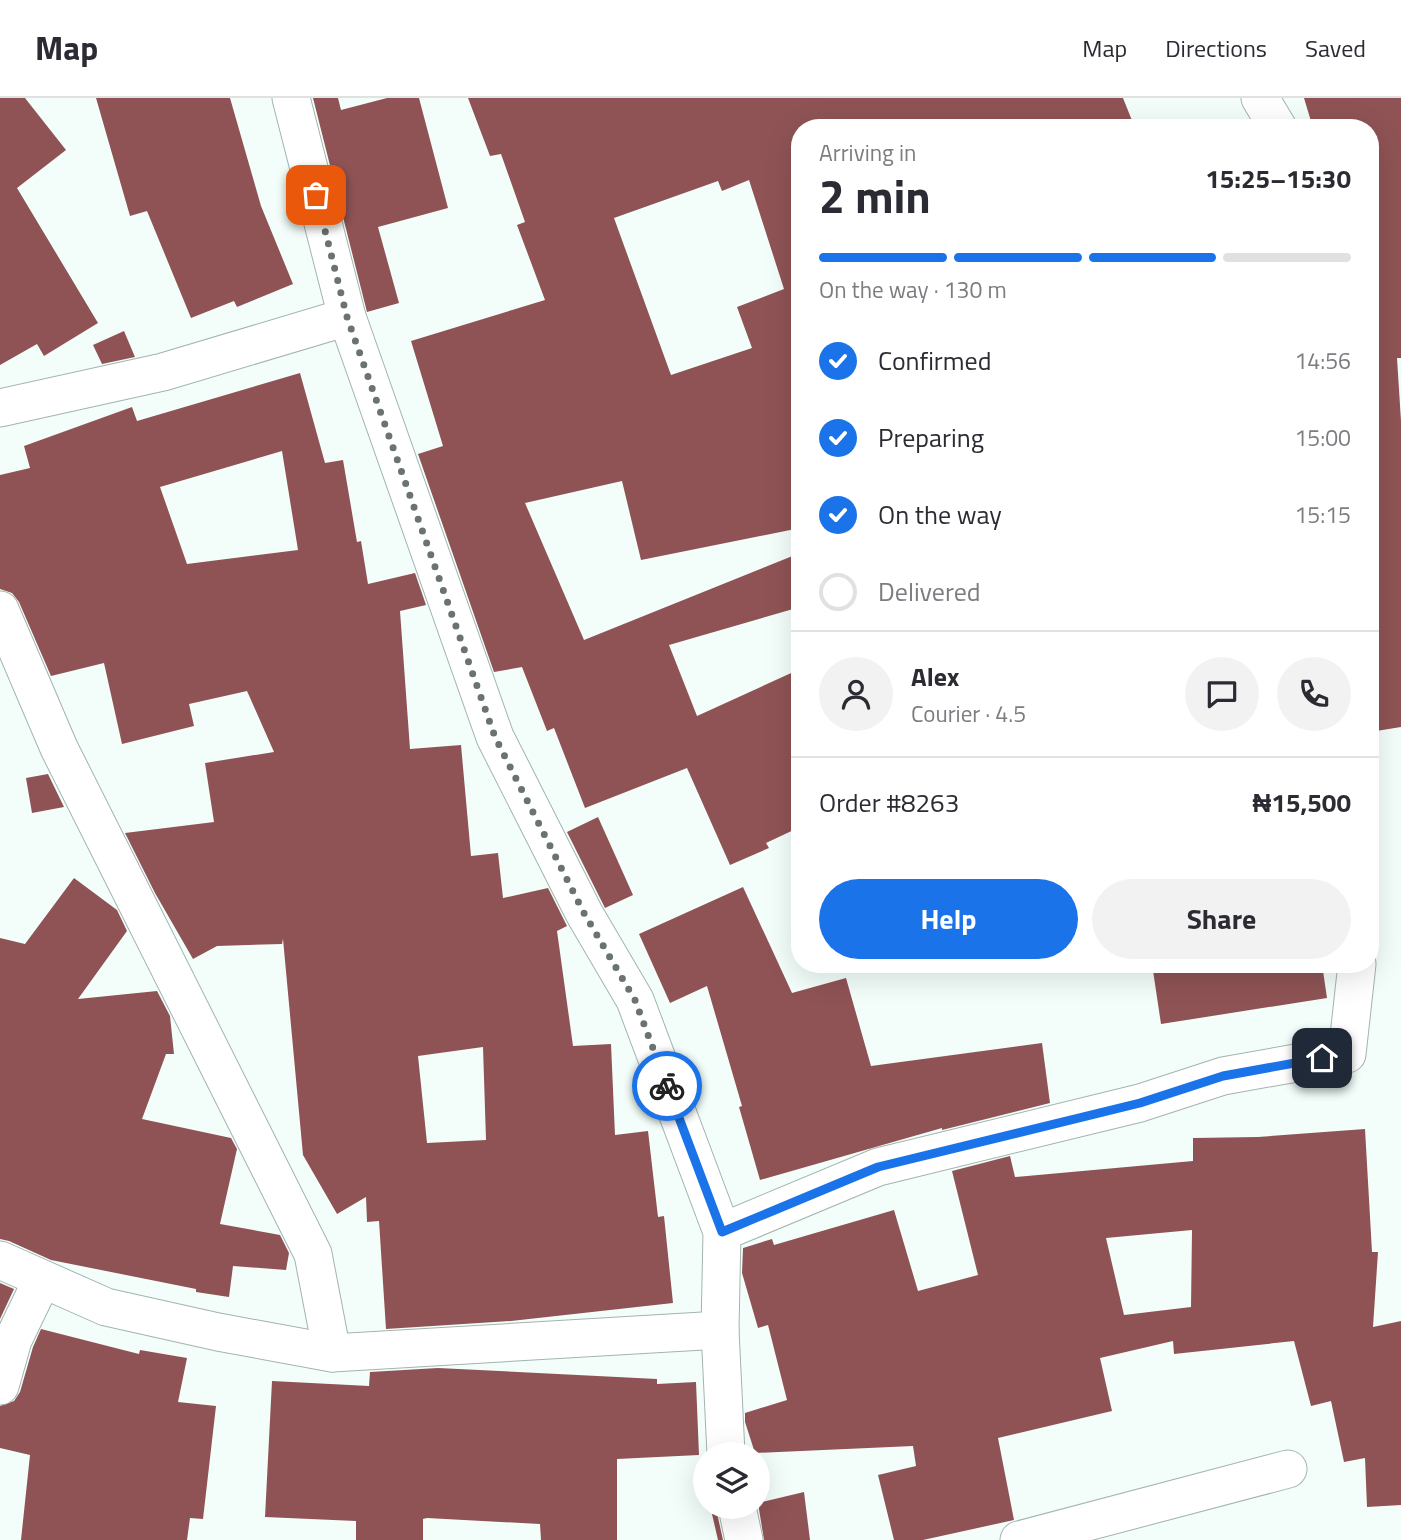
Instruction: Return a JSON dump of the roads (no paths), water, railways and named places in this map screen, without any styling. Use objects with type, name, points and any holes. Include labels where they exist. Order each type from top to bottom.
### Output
[{"type":"street","points":[[291,98],[347,317],[495,737],[584,913],[635,1000],[722,1232],[720,1330],[725,1442]]},
{"type":"street","points":[[1260,98],[1273,119]]},
{"type":"street","points":[[0,408],[163,372],[347,317]]},
{"type":"street","points":[[0,610],[59,748],[313,1254],[332,1353]]},
{"type":"street","points":[[722,1232],[878,1167],[1140,1103],[1223,1076],[1347,1054],[1356,973]]},
{"type":"street","points":[[0,1260],[106,1307],[218,1332],[332,1353],[720,1330]]},
{"type":"street","points":[[0,1386],[13,1340],[43,1280]]},
{"type":"street","points":[[1018,1540],[1288,1469]]},
{"type":"street","points":[[740,1519],[744,1540]]}]
